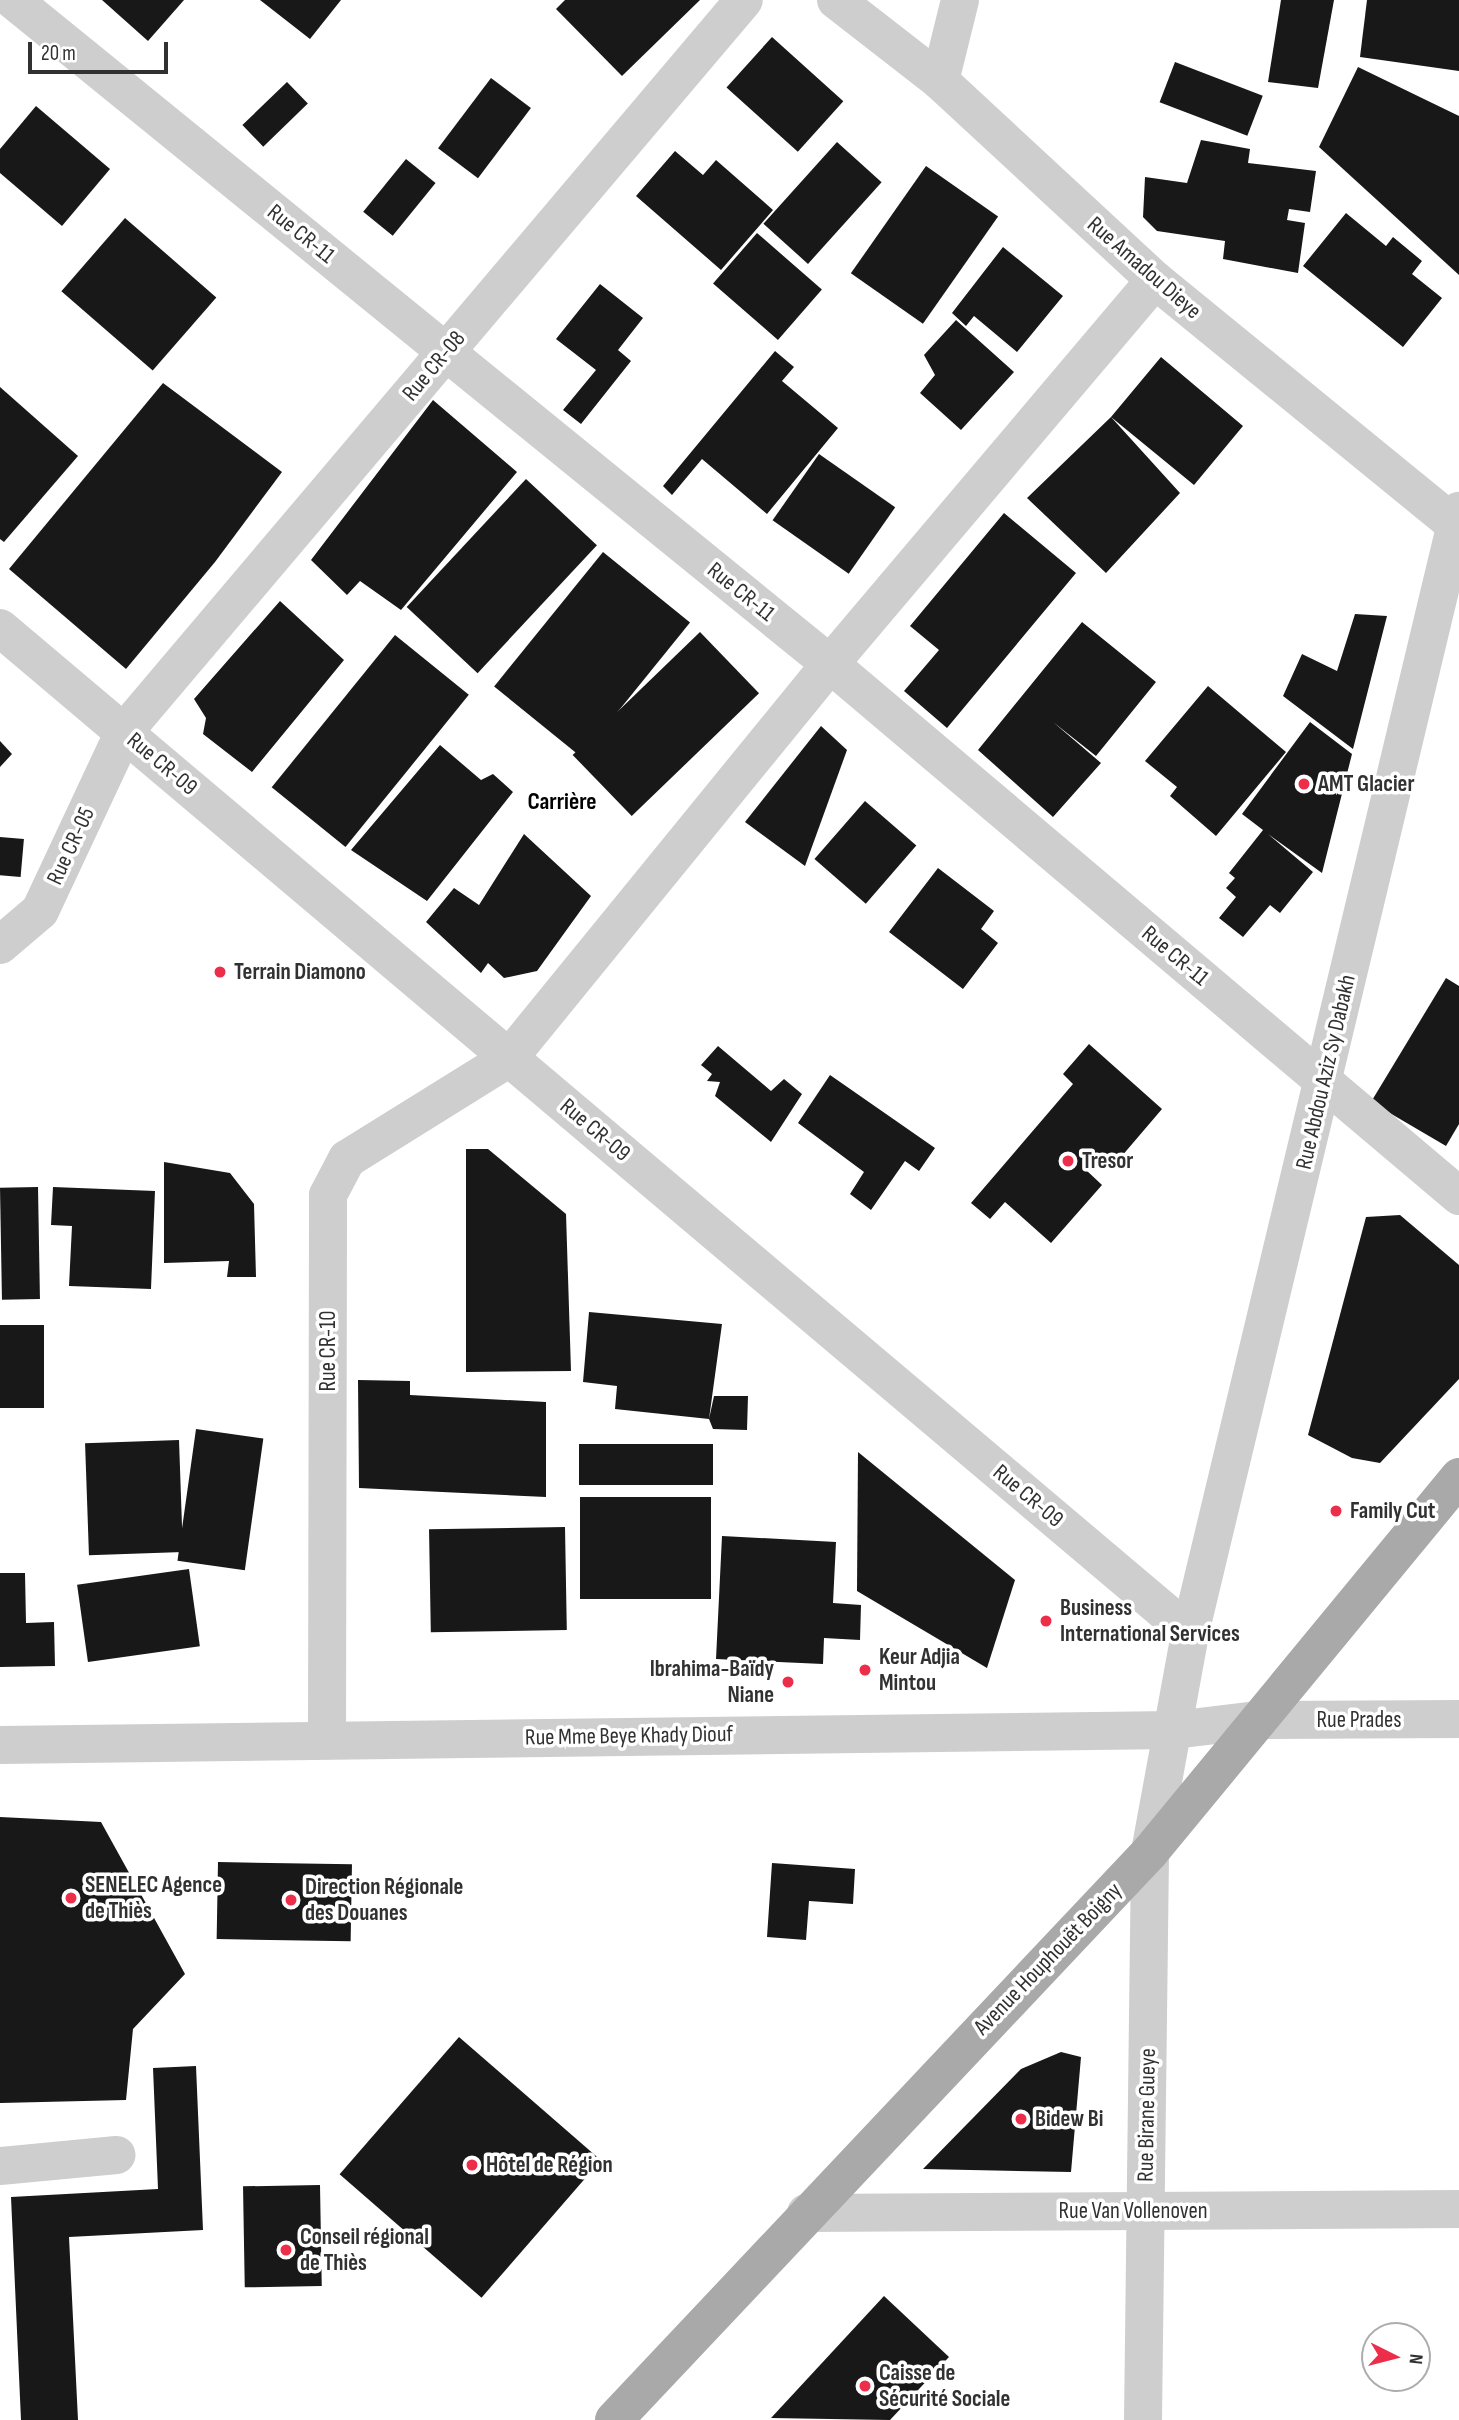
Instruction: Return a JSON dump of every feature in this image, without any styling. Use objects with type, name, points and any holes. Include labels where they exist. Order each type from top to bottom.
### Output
[{"type":"main road","name":"Avenue Houphouët Boigny","points":[[629,2412],[806,2213],[1150,1852],[1459,1477]]},
{"type":"street","name":"Rue CR-11","points":[[13,0],[830,664],[1459,1196]]},
{"type":"street","name":"Rue CR-08","points":[[124,732],[744,0]]},
{"type":"street","name":"Rue Amadou Dieye","points":[[836,0],[940,81],[1155,280],[1458,521]]},
{"type":"street","points":[[940,81],[960,0]]},
{"type":"street","name":"Rue CR-10","points":[[327,1738],[328,1195],[347,1159],[509,1058],[830,664],[1155,280]]},
{"type":"street","name":"Rue Abdou Aziz Sy Dabakh","points":[[1174,1730],[1190,1633],[1325,1082],[1458,521]]},
{"type":"street","name":"Rue CR-09","points":[[0,628],[1190,1633]]},
{"type":"street","name":"Rue CR-05","points":[[0,945],[40,911],[124,732]]},
{"type":"street","name":"Rue Prades","points":[[1258,1720],[1459,1719]]},
{"type":"street","name":"Rue Mme Beye Khady Diouf","points":[[0,1745],[327,1738],[1174,1730],[1258,1720]]},
{"type":"street","name":"Rue Birane Gueye","points":[[1143,2420],[1150,1852],[1174,1730]]},
{"type":"street","points":[[0,2166],[116,2155]]},
{"type":"street","name":"Rue Van Vollenoven","points":[[806,2213],[1459,2209]]},
{"type":"building","points":[[102,0],[184,0],[148,41]]},
{"type":"building","points":[[260,0],[341,0],[310,39]]},
{"type":"building","points":[[565,0],[700,0],[622,76],[556,9]]},
{"type":"building","points":[[1281,0],[1334,0],[1318,88],[1268,82]]},
{"type":"building","points":[[1367,0],[1459,0],[1459,71],[1360,57]]},
{"type":"building","points":[[772,37],[843,101],[798,152],[726,88]]},
{"type":"building","points":[[1175,62],[1263,96],[1247,136],[1160,102]]},
{"type":"building","points":[[1358,67],[1459,116],[1459,275],[1319,147]]},
{"type":"building","points":[[491,78],[531,108],[478,178],[438,148]]},
{"type":"building","points":[[287,82],[308,104],[263,147],[242,125]]},
{"type":"building","points":[[36,106],[110,169],[62,226],[0,173],[0,149]]},
{"type":"building","points":[[1201,140],[1250,149],[1248,163],[1316,171],[1310,212],[1289,209],[1287,220],[1305,223],[1298,273],[1223,259],[1225,241],[1157,231],[1143,217],[1145,177],[1187,183]]},
{"type":"building","points":[[837,142],[882,182],[808,264],[763,224]]},
{"type":"building","points":[[675,151],[703,175],[716,160],[773,210],[721,270],[636,196]]},
{"type":"building","points":[[406,159],[436,183],[393,236],[363,212]]},
{"type":"building","points":[[926,166],[998,216],[923,324],[851,273]]},
{"type":"building","points":[[1346,213],[1386,246],[1393,237],[1422,261],[1412,274],[1442,298],[1403,347],[1303,266]]},
{"type":"building","points":[[125,218],[216,297],[153,371],[61,291]]},
{"type":"building","points":[[757,233],[822,289],[778,340],[713,284]]},
{"type":"building","points":[[1003,247],[1063,296],[1017,352],[974,316],[966,326],[952,313]]},
{"type":"building","points":[[600,284],[643,318],[618,350],[631,361],[581,424],[563,410],[596,370],[556,339]]},
{"type":"building","points":[[956,320],[1014,372],[961,430],[920,393],[935,375],[924,355]]},
{"type":"building","points":[[775,351],[794,367],[782,381],[838,428],[767,514],[702,459],[672,495],[663,486]]},
{"type":"building","points":[[1161,357],[1243,426],[1194,485],[1111,417]]},
{"type":"building","points":[[163,383],[282,472],[215,562],[126,669],[9,569]]},
{"type":"building","points":[[0,387],[78,456],[4,542],[0,539]]},
{"type":"building","points":[[433,400],[517,472],[401,610],[360,581],[347,595],[311,560]]},
{"type":"building","points":[[1111,417],[1180,493],[1106,573],[1027,498]]},
{"type":"building","points":[[819,454],[895,507],[849,574],[773,520]]},
{"type":"building","points":[[526,479],[597,545],[478,673],[407,607]]},
{"type":"building","points":[[1004,513],[1076,573],[947,728],[904,691],[939,650],[910,626]]},
{"type":"building","points":[[603,552],[690,622],[581,757],[494,686]]},
{"type":"building","points":[[280,601],[344,660],[252,772],[203,734],[206,718],[194,699]]},
{"type":"building","points":[[1355,614],[1387,616],[1353,749],[1283,696],[1302,654],[1337,671]]},
{"type":"building","points":[[1082,622],[1156,682],[1096,756],[1053,722],[1101,763],[1053,817],[978,750]]},
{"type":"building","points":[[700,632],[759,693],[632,816],[573,755]]},
{"type":"building","points":[[395,635],[469,695],[345,847],[272,787]]},
{"type":"building","points":[[1208,686],[1286,752],[1216,836],[1170,796],[1177,787],[1145,761]]},
{"type":"building","name":"AMT Glacier","points":[[1310,722],[1352,754],[1322,873],[1268,834],[1313,872],[1280,913],[1270,905],[1243,937],[1219,918],[1236,897],[1226,888],[1235,878],[1229,873],[1263,830],[1242,814]]},
{"type":"building","points":[[821,726],[847,750],[805,866],[745,822]]},
{"type":"building","points":[[0,741],[12,754],[0,767]]},
{"type":"building","points":[[440,745],[481,780],[493,774],[513,792],[427,901],[351,850]]},
{"type":"building","points":[[865,801],[916,846],[866,904],[814,859]]},
{"type":"building","points":[[524,834],[591,896],[537,971],[504,978],[488,963],[481,973],[426,922],[454,888],[479,905]]},
{"type":"building","points":[[0,837],[24,839],[21,877],[0,875]]},
{"type":"building","points":[[938,868],[994,911],[981,929],[998,943],[963,989],[889,932]]},
{"type":"building","points":[[1446,978],[1459,986],[1459,1124],[1446,1146],[1371,1102]]},
{"type":"building","points":[[1089,1044],[1162,1109],[1121,1157],[1085,1169],[1102,1185],[1051,1243],[1005,1202],[990,1219],[971,1203],[1073,1084],[1063,1074]]},
{"type":"building","points":[[718,1046],[771,1091],[784,1079],[802,1094],[771,1142],[715,1096],[720,1082],[707,1081],[712,1074],[701,1065]]},
{"type":"building","points":[[830,1075],[935,1148],[919,1171],[905,1161],[871,1210],[850,1194],[864,1172],[798,1123]]},
{"type":"building","points":[[466,1149],[488,1149],[566,1214],[571,1371],[466,1372]]},
{"type":"building","points":[[164,1162],[230,1173],[254,1204],[256,1277],[227,1277],[229,1261],[164,1263]]},
{"type":"building","points":[[38,1187],[40,1299],[2,1300],[0,1188]]},
{"type":"building","points":[[53,1187],[155,1191],[151,1289],[69,1286],[72,1226],[51,1225]]},
{"type":"building","points":[[1400,1215],[1459,1265],[1459,1379],[1380,1463],[1352,1458],[1308,1435],[1366,1217]]},
{"type":"building","points":[[589,1312],[722,1324],[709,1419],[615,1409],[617,1386],[583,1382]]},
{"type":"building","points":[[0,1325],[44,1325],[44,1408],[0,1408]]},
{"type":"building","points":[[358,1380],[410,1381],[410,1395],[546,1402],[546,1497],[359,1488]]},
{"type":"building","points":[[714,1396],[748,1396],[747,1430],[713,1429],[709,1419]]},
{"type":"building","points":[[196,1429],[263,1438],[245,1570],[177,1561]]},
{"type":"building","points":[[179,1440],[183,1552],[89,1555],[85,1443]]},
{"type":"building","points":[[579,1444],[713,1444],[713,1485],[579,1485]]},
{"type":"building","points":[[858,1452],[1015,1580],[987,1668],[857,1591]]},
{"type":"building","points":[[580,1497],[711,1497],[711,1599],[580,1599]]},
{"type":"building","points":[[565,1527],[567,1630],[431,1632],[429,1529]]},
{"type":"building","points":[[722,1536],[836,1542],[833,1603],[861,1605],[860,1640],[824,1638],[823,1664],[716,1659]]},
{"type":"building","points":[[189,1569],[200,1646],[88,1662],[77,1585]]},
{"type":"building","points":[[0,1573],[25,1573],[26,1623],[54,1622],[55,1666],[0,1667]]},
{"type":"building","name":"SENELEC Agence de Thiès","points":[[0,1817],[101,1822],[185,1974],[133,2029],[126,2100],[0,2103]]},
{"type":"building","points":[[218,1862],[352,1864],[351,1941],[217,1939]]},
{"type":"building","points":[[772,1863],[855,1869],[853,1904],[809,1901],[806,1940],[767,1937]]},
{"type":"building","points":[[459,2037],[601,2160],[481,2298],[340,2174]]},
{"type":"building","points":[[1061,2052],[1081,2057],[1071,2172],[923,2169],[1021,2069]]},
{"type":"building","points":[[196,2066],[203,2230],[69,2237],[78,2420],[21,2420],[11,2197],[158,2189],[153,2068]]},
{"type":"building","points":[[320,2185],[322,2286],[245,2287],[243,2186]]},
{"type":"building","points":[[884,2296],[949,2357],[890,2420],[771,2418]]},
{"type":"place","name":"AMT Glacier","points":[[1304,784]]},
{"type":"place","name":"Terrain Diamono","points":[[220,972]]},
{"type":"place","name":"Tresor","points":[[1068,1161]]},
{"type":"place","name":"Family Cut","points":[[1336,1511]]},
{"type":"place","name":"Business International Services","points":[[1046,1621]]},
{"type":"place","name":"Keur Adjia Mintou","points":[[865,1670]]},
{"type":"place","name":"Ibrahima-Baïdy Niane","points":[[788,1682]]},
{"type":"place","name":"SENELEC Agence de Thiès","points":[[71,1898]]},
{"type":"place","name":"Direction Régionale des Douanes","points":[[291,1900]]},
{"type":"place","name":"Bidew Bi","points":[[1021,2119]]},
{"type":"place","name":"Hôtel de Région","points":[[472,2165]]},
{"type":"place","name":"Conseil régional de Thiès","points":[[286,2250]]},
{"type":"place","name":"Caisse de Sécurité Sociale","points":[[865,2386]]},
{"type":"district","name":"Carrière","points":[[562,802]]}]
